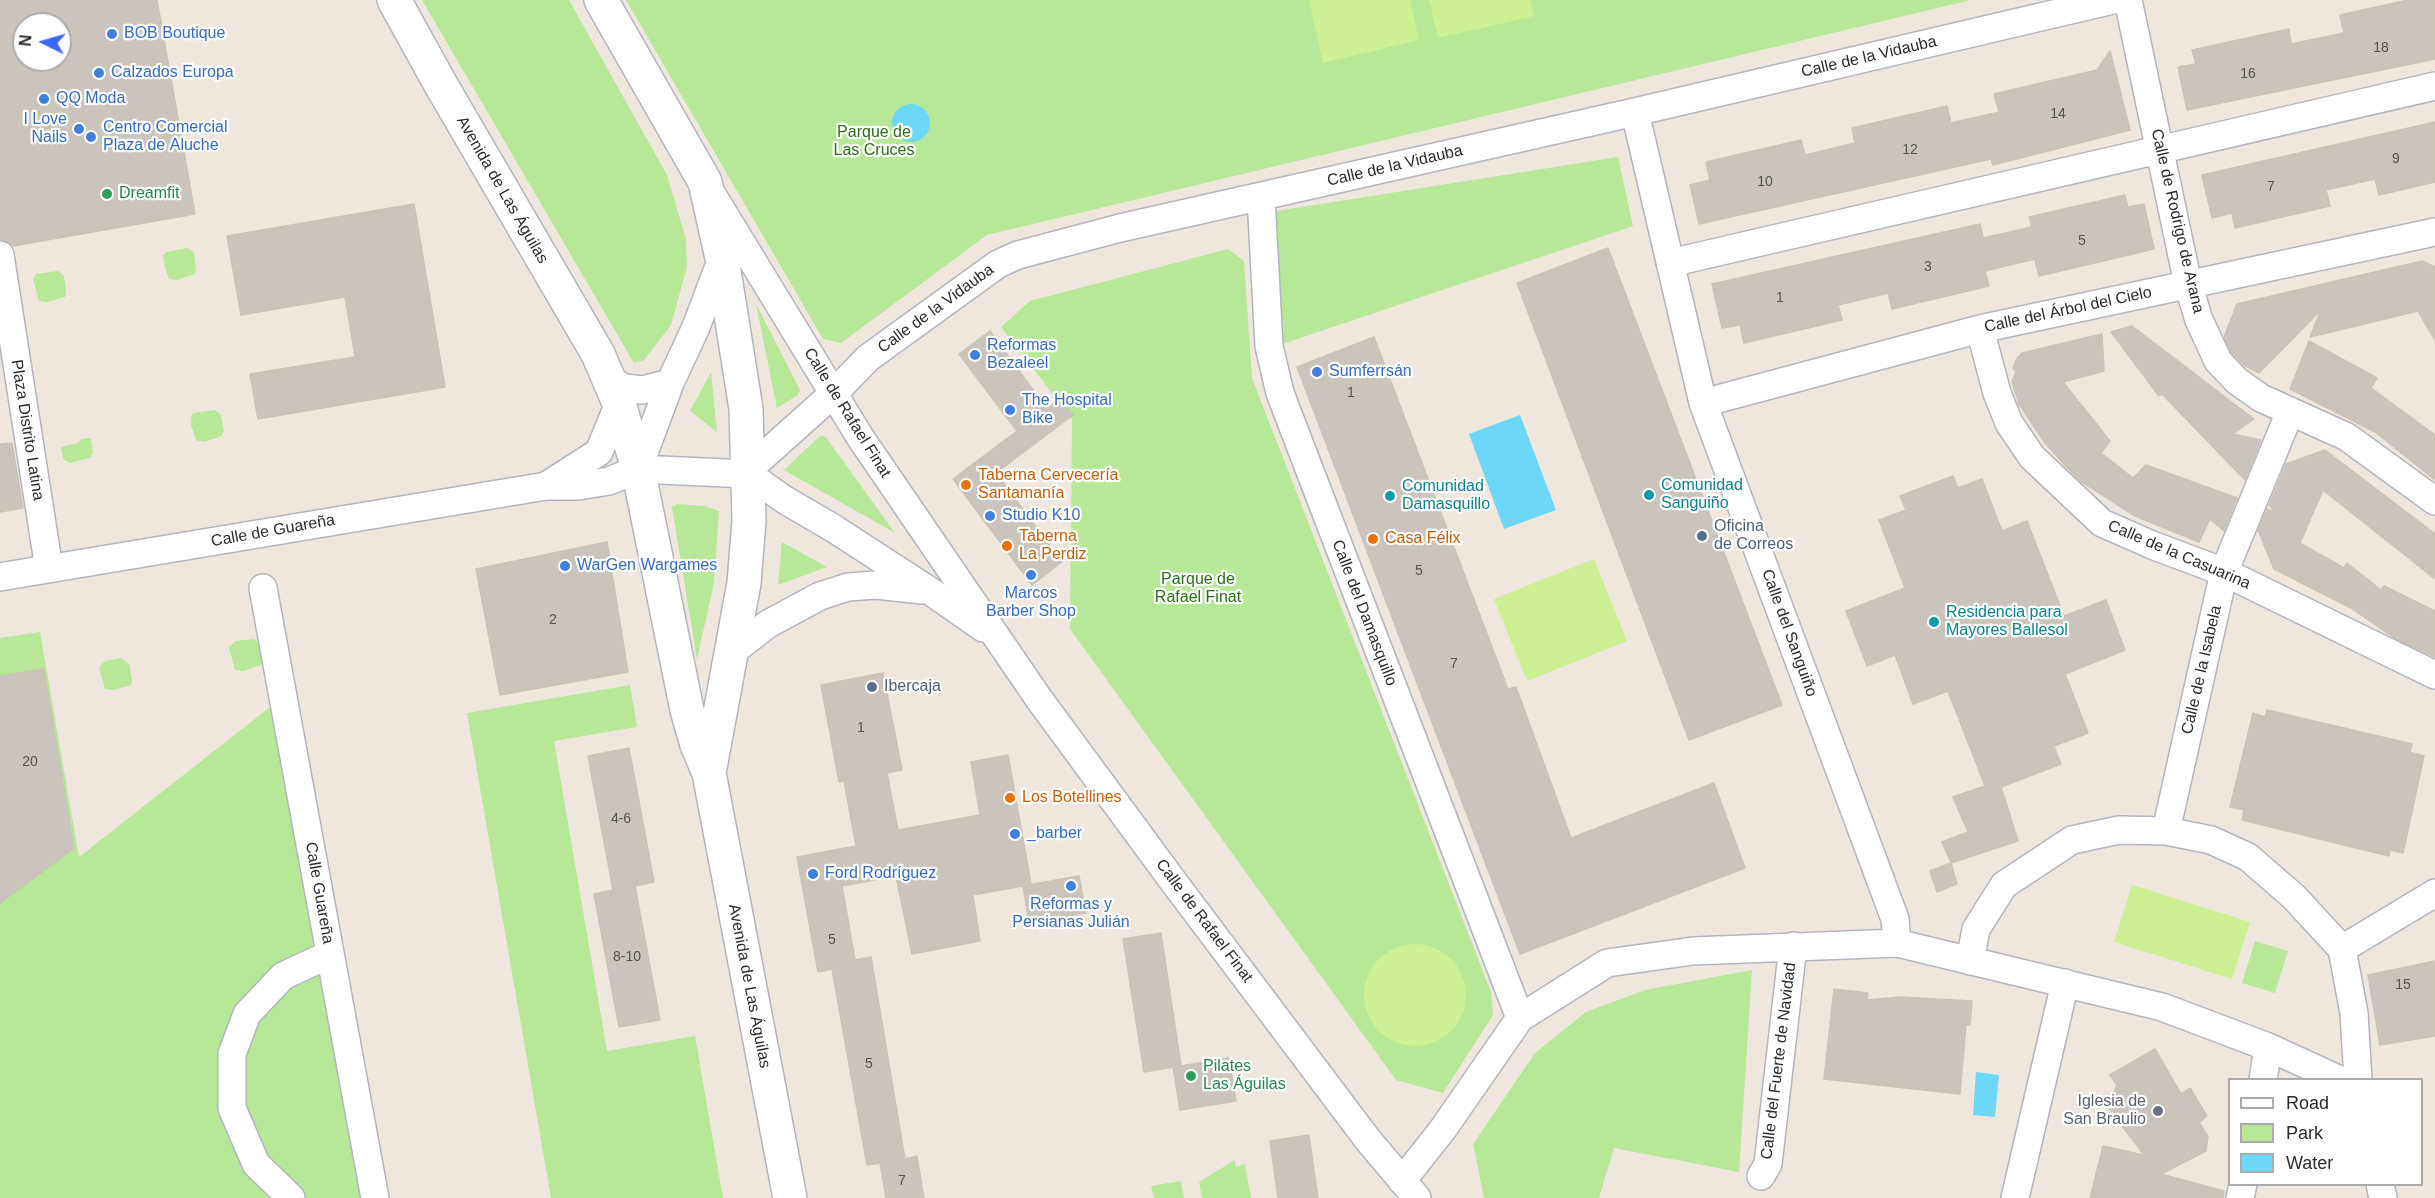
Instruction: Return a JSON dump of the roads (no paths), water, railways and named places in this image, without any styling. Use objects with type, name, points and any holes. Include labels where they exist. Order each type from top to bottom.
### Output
[{"type":"street","name":"Avenida de Las Águilas","points":[[394,0],[598,354],[614,392],[638,469],[687,710],[697,745],[709,773],[790,1198]]},
{"type":"street","name":"Avenida de Las Águilas","points":[[601,0],[705,182],[722,258],[746,409],[749,521],[744,584],[709,773]]},
{"type":"street","name":"Calle de la Vidauba","points":[[748,474],[758,461],[834,393],[868,358],[998,264],[1018,255],[1090,235],[1635,112],[2113,0]]},
{"type":"street","name":"Calle de Rodrigo de Arana","points":[[2128,0],[2188,284],[2199,320],[2218,361],[2237,381],[2261,398],[2347,437],[2435,501]]},
{"type":"street","points":[[1670,263],[2435,86]]},
{"type":"street","name":"Calle del Sanguiño","points":[[1635,112],[1704,403],[1895,919],[1897,943]]},
{"type":"street","name":"Calle de Rafael Finat","points":[[705,182],[860,437],[998,639],[1173,881],[1409,1190]]},
{"type":"street","name":"Calle del Damasquillo","points":[[1261,197],[1269,346],[1280,393],[1520,1018]]},
{"type":"street","name":"Calle del Árbol del Cielo","points":[[1704,403],[1980,329],[2435,232]]},
{"type":"street","name":"Plaza Distrito Latina","points":[[0,255],[49,569]]},
{"type":"street","points":[[722,258],[696,327],[670,383],[638,469],[748,474]]},
{"type":"street","name":"Calle de la Casuarina","points":[[1980,329],[1997,393],[2009,423],[2032,457],[2102,523],[2224,572],[2435,675]]},
{"type":"street","points":[[614,392],[625,388],[642,390],[670,383]]},
{"type":"street","name":"Calle de Guareña","points":[[546,486],[599,452],[614,392]]},
{"type":"street","name":"Calle de la Isabela","points":[[2166,831],[2224,572],[2290,412]]},
{"type":"street","name":"Calle de Guareña","points":[[0,577],[546,486],[578,486],[609,481],[638,469]]},
{"type":"street","name":"Calle de Rafael Finat","points":[[748,474],[785,500],[930,591],[998,639]]},
{"type":"street","name":"Calle de Rafael Finat","points":[[732,652],[768,624],[820,596],[848,587],[900,586],[930,591]]},
{"type":"street","name":"Calle Guareña","points":[[263,588],[375,1198]]},
{"type":"street","points":[[1970,961],[1976,928],[2004,885],[2072,840],[2119,830],[2166,831],[2211,840],[2248,857],[2294,897],[2342,949],[2354,1012],[2358,1078]]},
{"type":"street","points":[[2342,949],[2435,893]]},
{"type":"street","name":"Calle del Fuerte de Navidad","points":[[1409,1190],[1443,1129],[1520,1018],[1607,963],[1693,951],[1897,943],[2162,1007],[2268,1047],[2336,1078]]},
{"type":"street","name":"Calle del Fuerte de Navidad","points":[[1761,1176],[1768,1164],[1793,946]]},
{"type":"street","points":[[291,1198],[256,1164],[232,1108],[232,1054],[247,1014],[283,976],[330,954]]},
{"type":"street","points":[[2015,1198],[2065,983]]},
{"type":"street","points":[[2263,1078],[2268,1047]]},
{"type":"water","points":[[911,104],[924,110],[930,123],[924,136],[911,142],[898,136],[892,123],[898,110]]},
{"type":"water","points":[[1520,415],[1556,510],[1504,529],[1469,434]]},
{"type":"water","points":[[1976,1072],[1999,1075],[1995,1117],[1973,1115]]},
{"type":"place","name":"BOB Boutique","points":[[112,34]]},
{"type":"place","name":"Calzados Europa","points":[[99,73]]},
{"type":"place","name":"QQ Moda","points":[[44,99]]},
{"type":"place","name":"I Love Nails","points":[[79,129]]},
{"type":"place","name":"Centro Comercial Plaza de Aluche","points":[[91,137]]},
{"type":"place","name":"Dreamfit","points":[[107,194]]},
{"type":"place","name":"Reformas Bezaleel","points":[[975,355]]},
{"type":"place","name":"Sumferrsán","points":[[1317,372]]},
{"type":"place","name":"The Hospital Bike","points":[[1010,410]]},
{"type":"place","name":"Taberna Cervecería Santamanía","points":[[966,485]]},
{"type":"place","name":"Comunidad Sanguiño","points":[[1649,495]]},
{"type":"place","name":"Comunidad Damasquillo","points":[[1390,496]]},
{"type":"place","name":"Studio K10","points":[[990,516]]},
{"type":"place","name":"Oficina de Correos","points":[[1702,536]]},
{"type":"place","name":"Casa Félix","points":[[1373,539]]},
{"type":"place","name":"Taberna La Perdiz","points":[[1007,546]]},
{"type":"place","name":"WarGen Wargames","points":[[565,566]]},
{"type":"place","name":"Marcos Barber Shop","points":[[1031,575]]},
{"type":"place","name":"Residencia para Mayores Ballesol","points":[[1934,622]]},
{"type":"place","name":"Ibercaja","points":[[872,687]]},
{"type":"place","name":"Los Botellines","points":[[1010,798]]},
{"type":"place","name":"_barber","points":[[1015,834]]},
{"type":"place","name":"Ford Rodríguez","points":[[813,874]]},
{"type":"place","name":"Reformas y Persianas Julián","points":[[1071,886]]},
{"type":"place","name":"Pilates Las Águilas","points":[[1191,1076]]},
{"type":"place","name":"Iglesia de San Braulio","points":[[2158,1111]]},
{"type":"park label","name":"Parque de Las Cruces","points":[[874,142]]},
{"type":"park label","name":"Parque de Rafael Finat","points":[[1198,589]]}]
